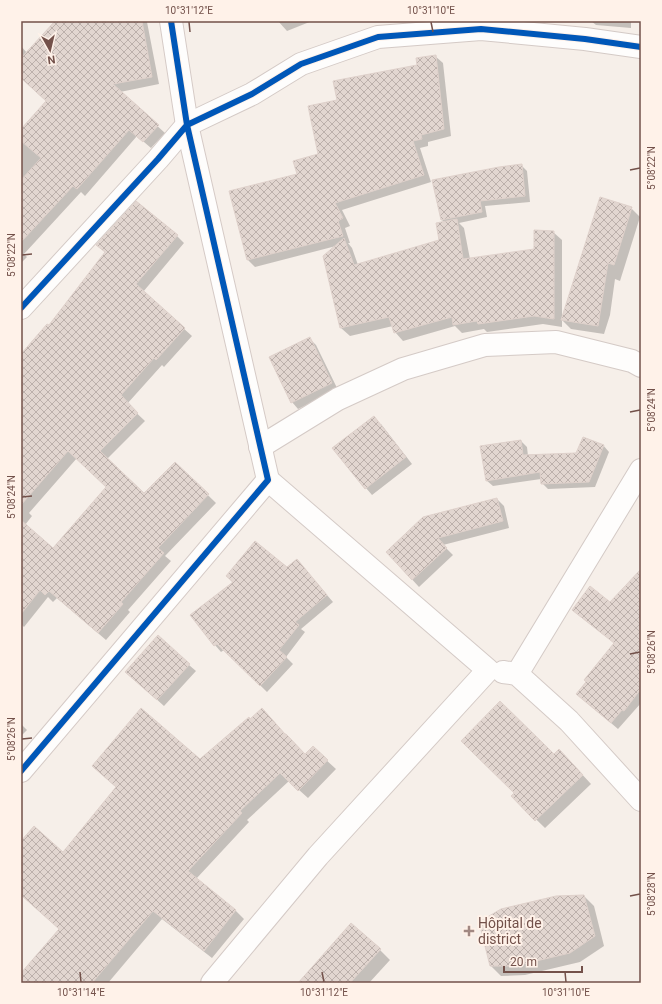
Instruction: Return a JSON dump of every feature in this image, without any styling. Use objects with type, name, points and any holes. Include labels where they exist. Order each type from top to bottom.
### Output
[{"type":"street","points":[[171,21],[187,125],[268,480],[488,670],[517,674],[570,721],[641,800]]},
{"type":"street","points":[[21,308],[158,159],[187,125],[252,94],[301,64],[378,37],[482,29],[586,39],[641,47]]},
{"type":"street","points":[[260,447],[338,399],[395,372],[485,344],[556,342],[632,360],[641,366]]},
{"type":"street","points":[[517,674],[641,470]]},
{"type":"street","points":[[21,771],[268,480]]},
{"type":"street","points":[[212,983],[318,856],[488,670]]},
{"type":"building","points":[[55,21],[142,21],[152,77],[113,84],[159,125],[143,142],[129,130],[77,189],[73,186],[21,242],[21,180],[41,158],[21,141],[21,129],[46,101],[21,78],[21,58]]},
{"type":"building","points":[[436,55],[444,129],[421,135],[422,139],[413,141],[424,175],[335,203],[343,218],[338,221],[343,236],[247,260],[229,191],[297,174],[293,161],[318,154],[308,106],[337,100],[333,81],[417,65],[416,58]]},
{"type":"building","points":[[522,164],[525,196],[480,201],[482,212],[441,220],[432,180]]},
{"type":"building","points":[[600,197],[632,207],[614,265],[608,263],[598,326],[561,320]]},
{"type":"building","points":[[136,201],[178,235],[136,284],[185,328],[156,360],[154,358],[121,395],[138,413],[100,451],[144,493],[175,462],[209,494],[158,548],[164,553],[121,602],[123,604],[98,633],[49,591],[45,595],[40,590],[21,614],[21,520],[53,548],[106,487],[68,451],[21,505],[21,354],[47,324],[49,325],[105,252],[96,245]]},
{"type":"building","points":[[457,219],[463,259],[534,249],[534,230],[554,231],[554,319],[534,316],[478,324],[477,321],[453,325],[452,317],[394,333],[389,317],[340,328],[323,256],[344,238],[354,265],[439,240],[436,223]]},
{"type":"building","points":[[310,337],[332,383],[291,403],[269,357]]},
{"type":"building","points":[[374,416],[406,457],[365,489],[332,448]]},
{"type":"building","points":[[583,437],[604,445],[589,482],[541,484],[540,472],[486,481],[480,446],[521,440],[523,455],[576,453]]},
{"type":"building","points":[[497,498],[503,521],[438,538],[447,548],[412,580],[386,552],[423,517]]},
{"type":"building","points":[[255,541],[287,567],[297,559],[327,595],[295,622],[299,625],[279,650],[287,657],[260,686],[217,644],[214,646],[190,615],[233,582],[226,576]]},
{"type":"building","points":[[641,569],[641,689],[624,711],[622,710],[611,723],[576,694],[586,682],[584,680],[614,643],[572,610],[590,586],[610,602]]},
{"type":"building","points":[[158,635],[190,664],[157,700],[125,672]]},
{"type":"building","points":[[500,701],[554,754],[559,749],[583,775],[535,821],[511,796],[514,793],[461,741]]},
{"type":"building","points":[[141,708],[200,759],[249,717],[250,719],[262,708],[305,754],[313,746],[328,760],[298,791],[280,773],[240,811],[242,813],[188,871],[236,910],[204,951],[153,911],[92,983],[21,983],[21,973],[59,929],[21,895],[21,841],[34,826],[63,852],[116,787],[92,766]]},
{"type":"building","points":[[584,895],[595,936],[570,953],[515,966],[490,966],[479,922],[501,909],[556,896]]},
{"type":"building","points":[[351,923],[381,949],[350,983],[298,983]]},
{"type":"cycle path","points":[[21,771],[268,480],[187,125],[171,21]]},
{"type":"cycle path","points":[[21,308],[158,159],[187,125],[252,94],[301,64],[378,37],[481,29],[585,39],[641,47]]},
{"type":"place","name":"Hôpital de district","points":[[469,931]]}]
